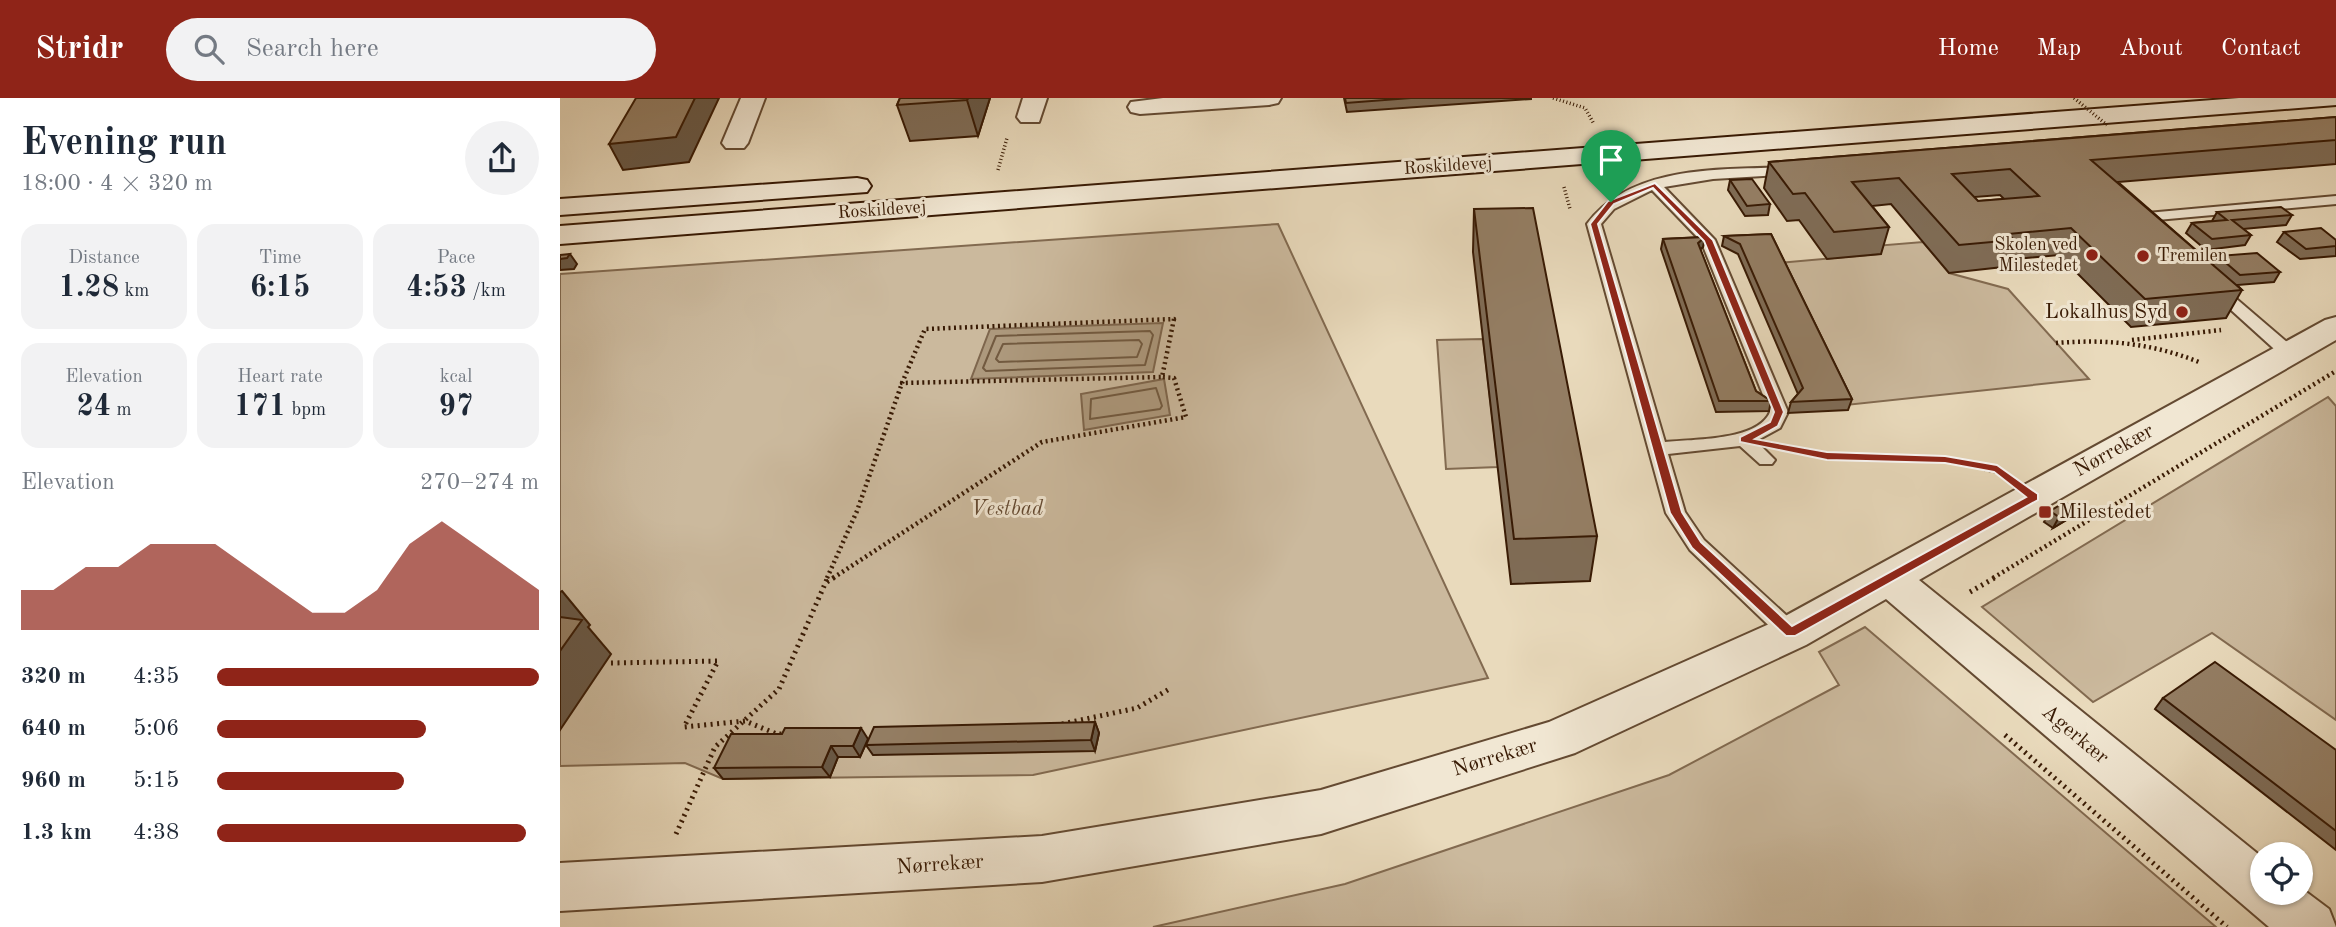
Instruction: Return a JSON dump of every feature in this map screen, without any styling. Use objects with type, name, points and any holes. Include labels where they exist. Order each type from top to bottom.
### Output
[{"type":"main road","points":[[735,144],[753,98]]},
{"type":"main road","points":[[1140,107],[1269,98]]},
{"type":"main road","name":"Roskildevej","points":[[944,180],[2046,98]]},
{"type":"main road","name":"Roskildevej","points":[[560,236],[2335,98]]},
{"type":"main road","name":"Roskildevej","points":[[560,207],[879,184]]},
{"type":"main road","name":"Nørrekær","points":[[560,887],[1042,859],[1321,812],[1559,739],[1791,633],[1890,579],[2236,383],[2274,340],[2336,327]]},
{"type":"main road","name":"Agerkær","points":[[1890,579],[2250,879]]},
{"type":"main road","name":"Agerkær","points":[[2282,905],[2310,927]]},
{"type":"lane","points":[[1791,633],[1686,531],[1676,513],[1594,224],[1611,202],[1655,185],[1709,177],[1806,170]]},
{"type":"lane","points":[[1655,185],[1708,240],[1779,412],[1774,424],[1744,440],[1656,449]]},
{"type":"lane","points":[[2156,236],[2136,218],[2336,200]]},
{"type":"lane","points":[[2197,272],[2274,340]]},
{"type":"lane","points":[[1744,440],[1766,460]]},
{"type":"path","points":[[1553,98],[1585,108],[1598,131]]},
{"type":"path","points":[[2074,98],[2107,124]]},
{"type":"path","points":[[1550,158],[1563,181],[1573,219],[1594,224]]},
{"type":"path","points":[[654,883],[715,747],[779,688],[857,511],[902,383],[925,330],[1174,319],[1162,377]]},
{"type":"path","points":[[2124,340],[2164,347],[2198,361],[2236,383]]},
{"type":"path","points":[[2056,343],[2274,340]]},
{"type":"path","points":[[1931,614],[2336,371]]},
{"type":"path","points":[[826,582],[1042,442],[1186,416],[1174,378],[902,383]]},
{"type":"path","points":[[1744,440],[1827,456],[1945,459],[1997,469],[2034,497]]},
{"type":"path","points":[[611,663],[718,662],[684,727],[744,721],[777,734],[791,734]]},
{"type":"path","points":[[1051,726],[1137,708],[1171,688]]},
{"type":"path","points":[[1994,726],[2227,927]]},
{"type":"green space","name":"Vestbad","points":[[1278,224],[1488,678],[1033,775],[723,779],[685,763],[560,766],[560,274]]},
{"type":"green space","points":[[1923,242],[1949,273],[2008,289],[2089,379],[1846,405],[1778,263],[1880,254],[1874,246]]},
{"type":"green space","points":[[1483,339],[1498,467],[1446,469],[1437,340]]},
{"type":"green space","points":[[2328,397],[2336,406],[2336,720],[2212,633],[2093,702],[1982,607]]},
{"type":"green space","points":[[1865,627],[2216,927],[1153,927],[1345,884],[1669,775],[1839,685],[1819,652]]},
{"type":"water","points":[[1163,323],[1153,372],[971,379],[990,329]]},
{"type":"water","points":[[1164,379],[1170,415],[1084,430],[1081,394]]},
{"type":"building","points":[[636,98],[695,98],[676,137],[609,144]]},
{"type":"building","points":[[900,98],[968,98],[897,105]]},
{"type":"building","points":[[1345,98],[1411,98],[1346,103]]},
{"type":"building","points":[[2336,117],[2336,140],[2091,160],[2242,290],[2145,299],[2071,228],[2008,234],[2014,240],[1959,245],[1899,178],[1852,182],[1889,227],[1834,232],[1805,193],[1793,194],[1769,162]],"holes":[[[2010,169],[2039,196],[1978,201],[1952,174]]]},
{"type":"building","points":[[1752,179],[1770,204],[1747,206],[1730,180]]},
{"type":"building","points":[[2281,207],[2292,215],[2232,220],[2251,235],[2212,239],[2192,223],[2227,220],[2217,212]]},
{"type":"building","points":[[1533,208],[1597,536],[1514,539],[1474,209]]},
{"type":"building","points":[[2321,228],[2336,240],[2336,246],[2306,249],[2284,232]]},
{"type":"building","points":[[1771,234],[1852,399],[1791,402],[1803,388],[1740,244],[1724,236]]},
{"type":"building","points":[[1705,237],[1698,243],[1756,391],[1771,401],[1719,401],[1663,239]]},
{"type":"building","points":[[2257,253],[2280,272],[2240,275],[2218,256]]},
{"type":"building","points":[[570,254],[567,258],[560,259],[560,255]]},
{"type":"building","points":[[2065,502],[2074,508],[2059,517],[2050,511]]},
{"type":"building","points":[[560,617],[582,620],[560,651]]},
{"type":"building","points":[[2215,662],[2336,750],[2336,831],[2163,698]]},
{"type":"building","points":[[1095,722],[1091,740],[866,745],[874,727]]},
{"type":"building","points":[[785,728],[861,728],[853,746],[831,746],[822,767],[714,768],[731,734],[782,734]]},
{"type":"place","name":"Skolen ved Milestedet","points":[[2092,255]]},
{"type":"place","name":"Tremilen","points":[[2143,256]]},
{"type":"place","name":"Lokalhus Syd","points":[[2182,312]]},
{"type":"place","name":"Milestedet","points":[[2045,512]]},
{"type":"route","points":[[1655,185],[1708,240],[1779,412],[1774,424],[1744,440],[1827,456],[1945,459],[1997,469],[2034,497],[1791,633],[1697,545],[1676,513],[1594,224],[1611,202],[1655,185]]}]
